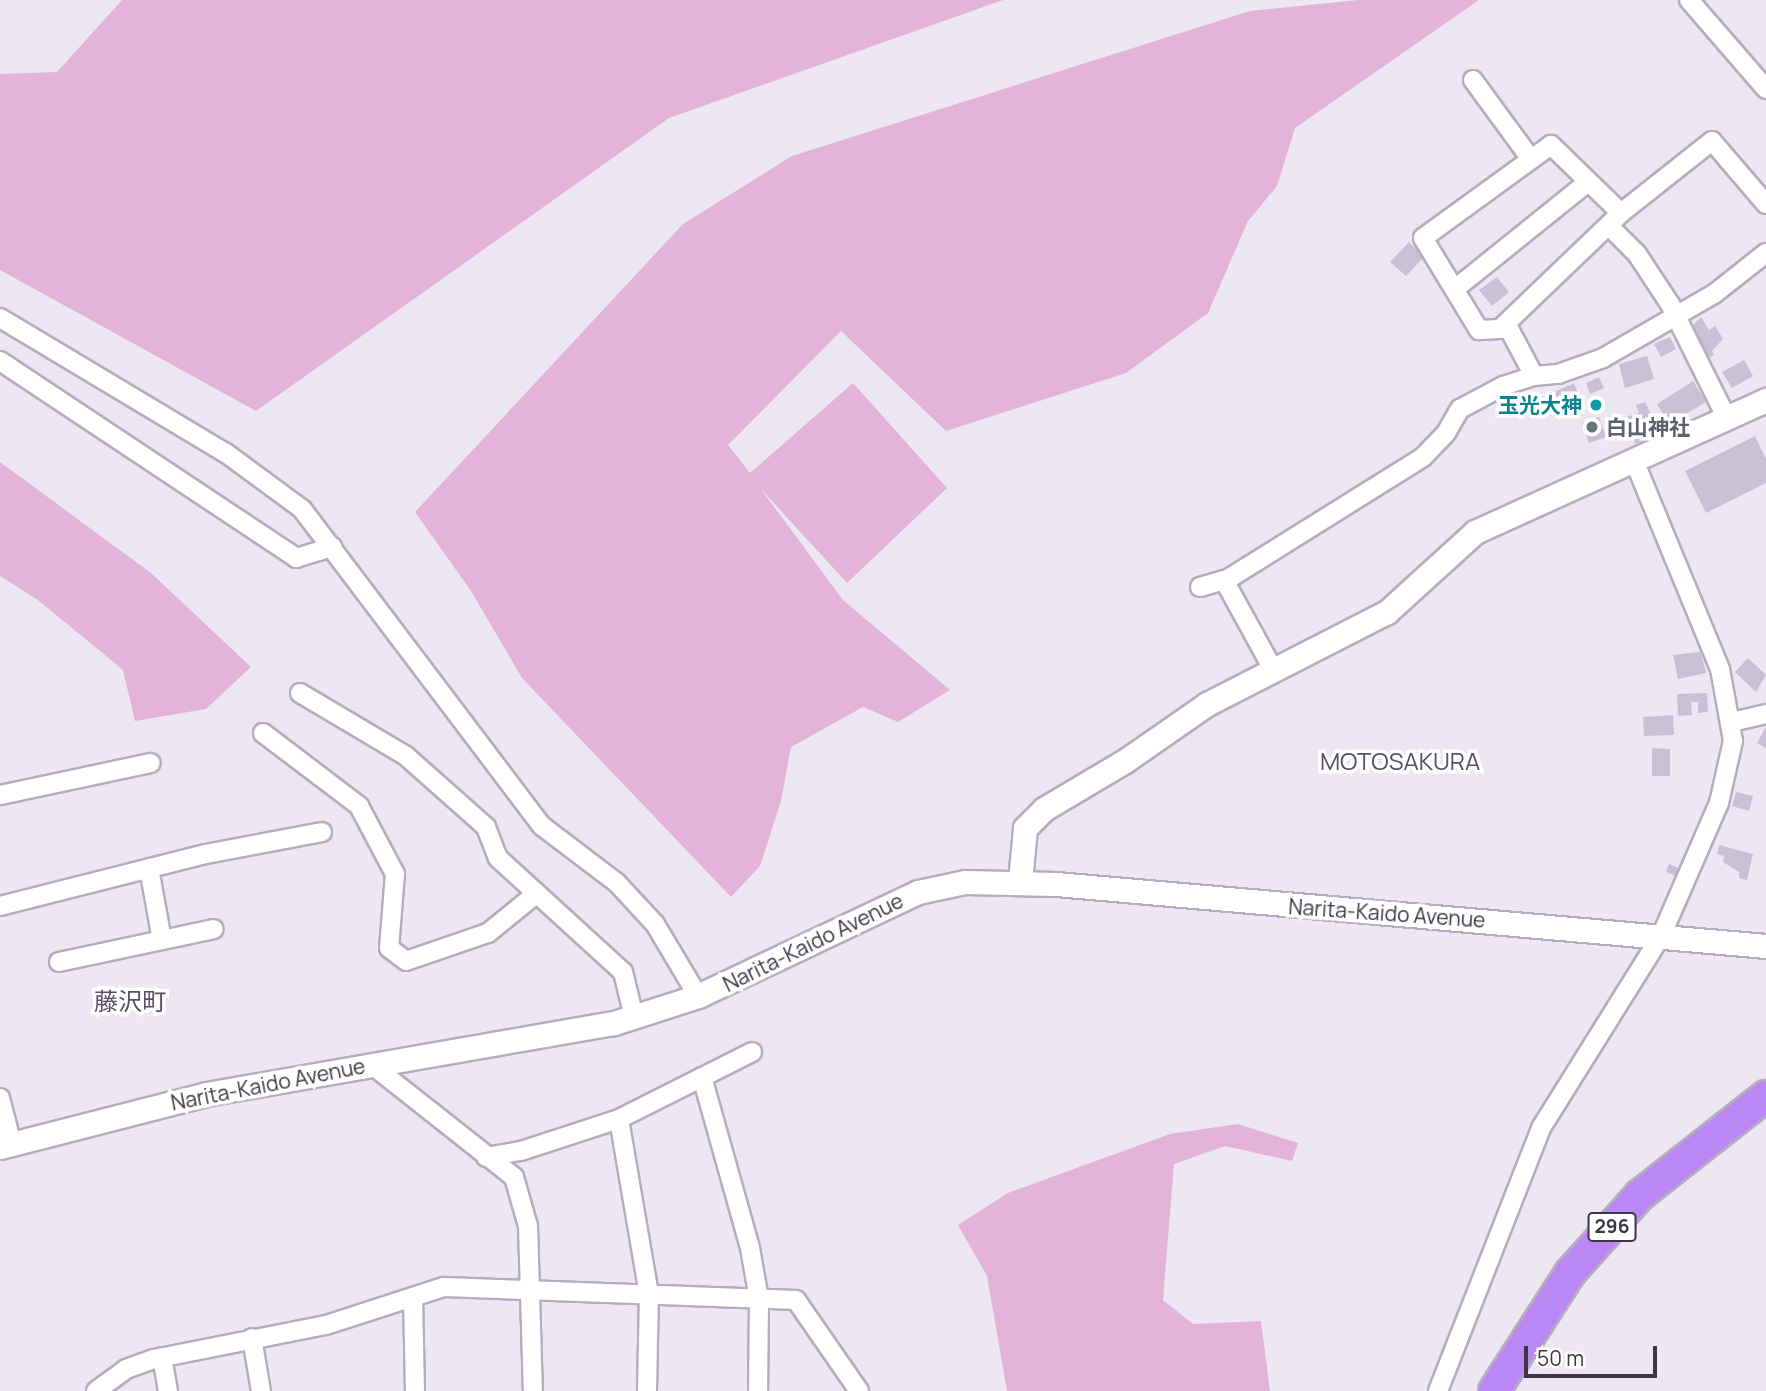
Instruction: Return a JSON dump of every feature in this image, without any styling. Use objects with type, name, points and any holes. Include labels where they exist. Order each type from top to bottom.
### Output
[{"type":"highway","name":"296","points":[[1494,1391],[1519,1345],[1570,1273],[1640,1195],[1766,1096]]},
{"type":"street","points":[[1689,0],[1766,89]]},
{"type":"street","points":[[1473,79],[1530,158]]},
{"type":"street","points":[[1725,415],[1676,317],[1637,254],[1615,220],[1588,181],[1551,145],[1423,238],[1479,330],[1508,327],[1615,220],[1712,141],[1766,204]]},
{"type":"street","points":[[1455,289],[1588,181]]},
{"type":"street","points":[[1200,587],[1224,580],[1423,457],[1446,433],[1460,409],[1534,376],[1558,374],[1603,358],[1676,317],[1766,253]]},
{"type":"street","points":[[0,318],[259,473],[302,509],[451,711],[542,826],[617,883],[655,924],[698,996]]},
{"type":"street","points":[[1508,327],[1534,376]]},
{"type":"street","points":[[0,361],[296,558],[332,547]]},
{"type":"street","points":[[1020,881],[1024,828],[1044,809],[1125,761],[1207,704],[1387,612],[1475,532],[1532,503],[1635,463],[1725,415],[1766,400]]},
{"type":"street","points":[[1438,1391],[1541,1128],[1662,934],[1719,803],[1732,741],[1732,722],[1720,669],[1635,463]]},
{"type":"street","points":[[1224,580],[1273,669]]},
{"type":"street","points":[[300,693],[406,756],[486,827],[498,858],[623,972],[634,1017]]},
{"type":"street","points":[[1732,722],[1766,714]]},
{"type":"street","points":[[264,733],[359,806],[395,874],[389,948],[405,961],[488,933],[537,893]]},
{"type":"street","points":[[0,795],[151,763]]},
{"type":"street","points":[[0,906],[149,868],[322,831]]},
{"type":"street","points":[[149,868],[162,940]]},
{"type":"street","name":"Narita-Kaido Avenue","points":[[6,1145],[206,1094],[634,1017],[698,996],[918,892],[965,882],[1020,881],[1662,934],[1766,946]]},
{"type":"street","points":[[59,962],[214,929]]},
{"type":"street","points":[[486,1157],[521,1151],[619,1119],[752,1052]]},
{"type":"street","points":[[372,1065],[514,1177],[528,1226],[533,1391]]},
{"type":"street","points":[[702,1077],[750,1248],[758,1299],[758,1391]]},
{"type":"street","points":[[0,1098],[6,1145]]},
{"type":"street","points":[[619,1119],[649,1294],[647,1391]]},
{"type":"street","points":[[96,1391],[126,1369],[162,1357],[326,1325],[444,1287],[796,1300],[859,1391]]},
{"type":"street","points":[[413,1297],[415,1391]]},
{"type":"street","points":[[251,1338],[261,1391]]},
{"type":"street","points":[[162,1357],[168,1391]]},
{"type":"shaded area","points":[[122,0],[1003,0],[669,118],[256,411],[0,270],[0,74],[57,72]]},
{"type":"shaded area","points":[[1358,0],[1479,0],[1295,128],[1277,186],[1248,221],[1208,313],[1126,373],[946,431],[841,331],[728,445],[750,473],[853,383],[947,488],[847,583],[761,489],[843,600],[950,690],[898,722],[863,707],[791,747],[781,801],[760,866],[731,897],[522,678],[471,591],[415,512],[683,224],[792,156],[1250,11]]},
{"type":"shaded area","points":[[0,462],[151,573],[251,667],[206,709],[135,721],[123,670],[38,600],[0,576]]},
{"type":"shaded area","points":[[1238,1124],[1298,1143],[1292,1161],[1225,1146],[1174,1164],[1163,1300],[1193,1324],[1261,1321],[1270,1391],[1007,1391],[987,1276],[958,1225],[1008,1193],[1170,1134]]},
{"type":"building","points":[[1409,242],[1424,257],[1406,276],[1390,262]]},
{"type":"building","points":[[1497,277],[1509,292],[1492,306],[1479,290]]},
{"type":"building","points":[[1701,317],[1709,330],[1715,326],[1723,339],[1712,351],[1714,355],[1706,359],[1690,328]]},
{"type":"building","points":[[1670,337],[1676,349],[1661,357],[1654,344]]},
{"type":"building","points":[[1647,356],[1654,379],[1625,388],[1619,364]]},
{"type":"building","points":[[1744,360],[1753,376],[1732,388],[1722,372]]},
{"type":"building","points":[[1599,377],[1604,388],[1590,394],[1586,383]]},
{"type":"building","points":[[1693,381],[1706,402],[1669,424],[1657,404]]},
{"type":"building","points":[[1574,383],[1582,404],[1565,411],[1554,392]]},
{"type":"building","points":[[1645,402],[1661,434],[1635,444],[1626,417],[1639,413],[1636,405]]},
{"type":"building","points":[[1599,417],[1606,437],[1589,443],[1582,423]]},
{"type":"building","points":[[1755,436],[1766,459],[1766,483],[1706,513],[1685,471]]},
{"type":"building","points":[[1701,652],[1706,673],[1678,679],[1673,655]]},
{"type":"building","points":[[1748,658],[1766,675],[1756,692],[1735,672]]},
{"type":"building","points":[[1707,693],[1708,712],[1698,713],[1698,702],[1691,702],[1692,715],[1678,716],[1677,694]]},
{"type":"building","points":[[1673,715],[1674,735],[1644,736],[1643,717]]},
{"type":"building","points":[[1766,727],[1766,748],[1757,743]]},
{"type":"building","points":[[1652,748],[1670,749],[1670,776],[1652,776]]},
{"type":"building","points":[[1736,792],[1753,796],[1749,811],[1732,806]]},
{"type":"building","points":[[1719,845],[1753,854],[1747,880],[1739,878],[1739,872],[1723,862],[1724,856],[1717,854]]},
{"type":"building","points":[[1669,864],[1682,869],[1679,877],[1666,872]]},
{"type":"place","name":"玉光大神","points":[[1596,405]]},
{"type":"place","name":"白山神社","points":[[1592,427]]},
{"type":"district","name":"MOTOSAKURA","points":[[1400,761]]},
{"type":"district","name":"藤沢町","points":[[130,1001]]}]
